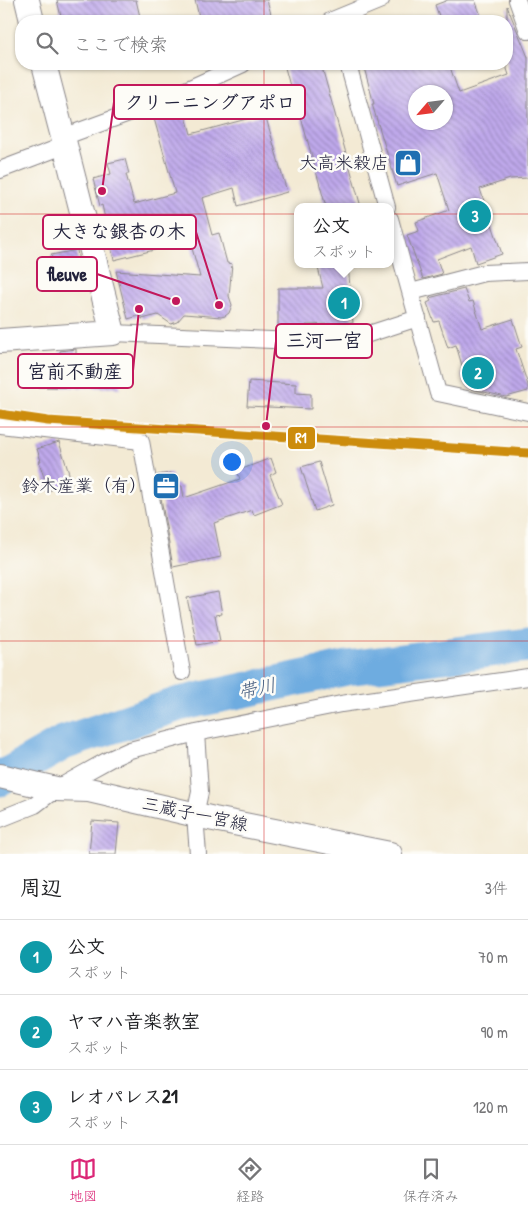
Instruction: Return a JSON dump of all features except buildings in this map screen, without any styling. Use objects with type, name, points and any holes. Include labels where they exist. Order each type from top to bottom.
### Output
[{"type":"main road","points":[[27,0],[31,15]]},
{"type":"main road","points":[[0,341],[113,333],[46,70]]},
{"type":"main road","name":"三蔵子一宮線","points":[[0,776],[47,787],[89,790],[195,815],[314,847],[390,854]]},
{"type":"street","points":[[346,15],[381,0]]},
{"type":"street","points":[[517,0],[528,31]]},
{"type":"street","points":[[0,170],[230,70]]},
{"type":"street","points":[[350,70],[386,203]]},
{"type":"street","points":[[394,234],[438,393],[528,412]]},
{"type":"street","points":[[410,292],[484,273],[528,271]]},
{"type":"street","points":[[113,333],[341,343],[418,318]]},
{"type":"street","points":[[0,424],[141,441],[182,672]]},
{"type":"street","points":[[0,819],[34,805],[47,787],[130,750],[196,733],[341,704],[528,677]]},
{"type":"street","points":[[196,733],[200,792],[195,815],[198,854]]},
{"type":"waterway","name":"帯川","points":[[0,779],[63,743],[179,704],[347,668],[528,645]]},
{"type":"transit line","name":"R1","points":[[0,414],[48,421],[528,453]]},
{"type":"place","name":"大高米穀店","points":[[408,163]]},
{"type":"place","name":"クリーニングアポロ","points":[[102,191]]},
{"type":"place","name":"レオパレス21","points":[[475,216]]},
{"type":"place","name":"fleuve","points":[[176,301]]},
{"type":"place","name":"公文","points":[[344,303]]},
{"type":"place","name":"大きな銀杏の木","points":[[219,305]]},
{"type":"place","name":"宮前不動産","points":[[139,309]]},
{"type":"place","name":"ヤマハ音楽教室","points":[[478,373]]},
{"type":"place","name":"三河一宮","points":[[266,426]]},
{"type":"place","name":"鈴木産業（有）","points":[[166,486]]}]
